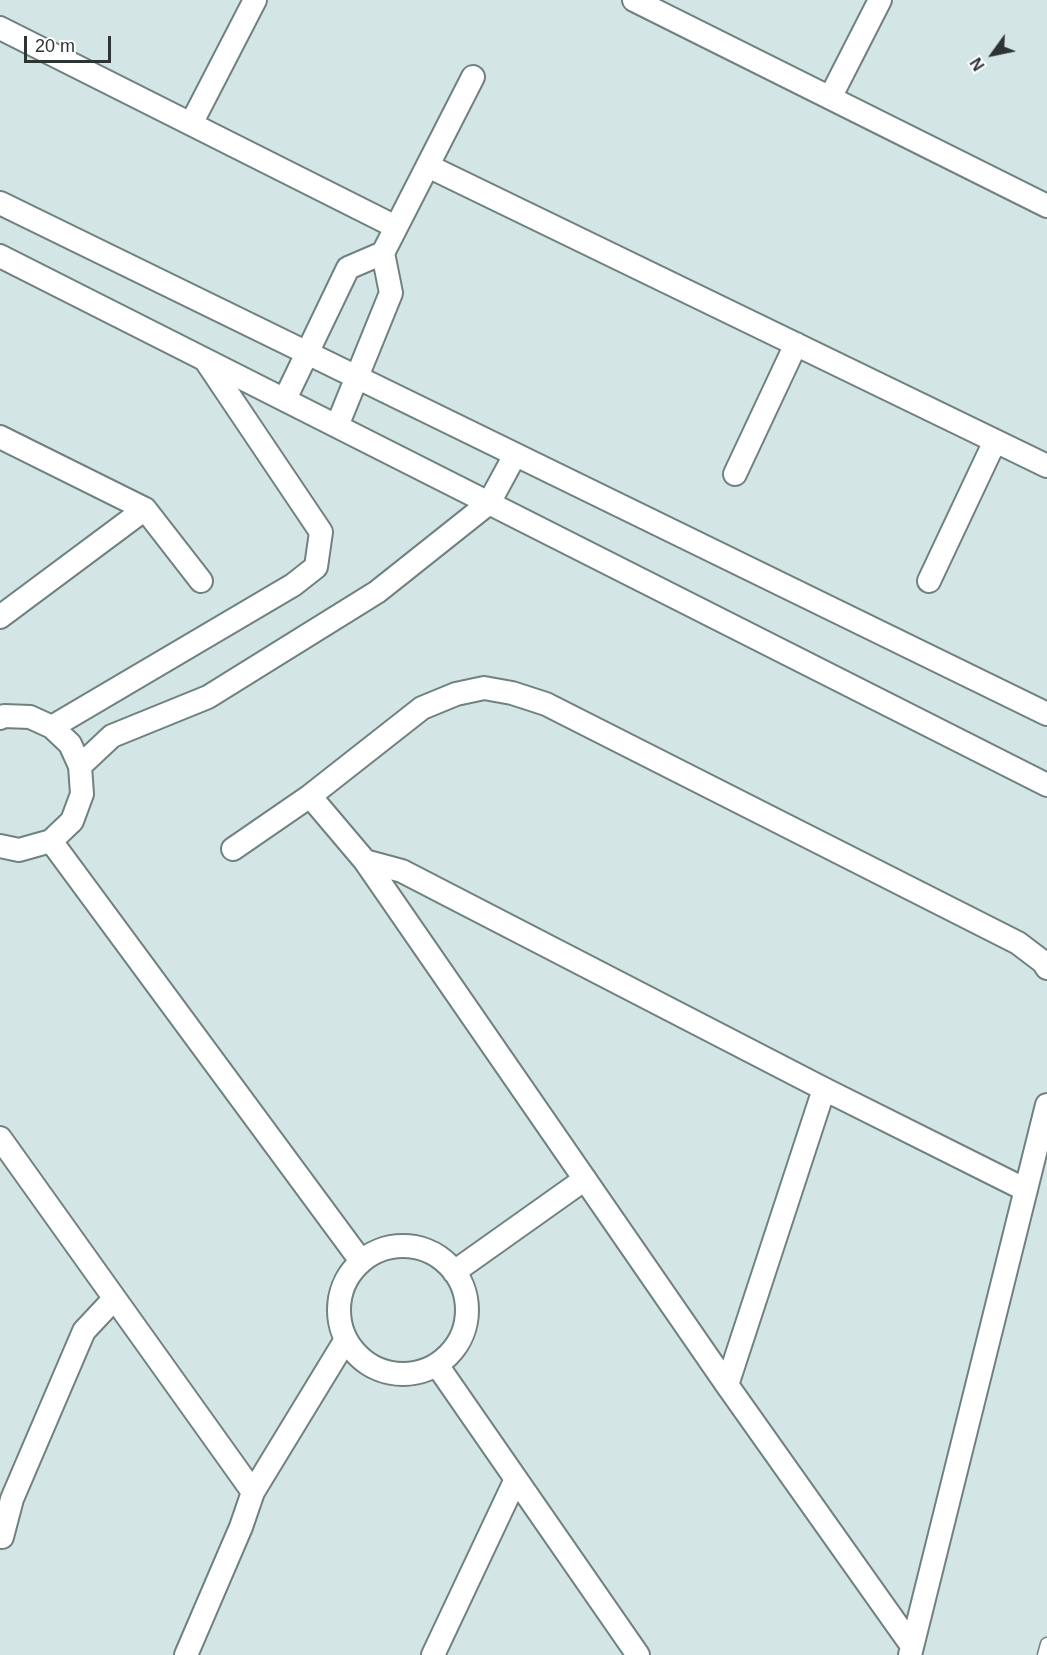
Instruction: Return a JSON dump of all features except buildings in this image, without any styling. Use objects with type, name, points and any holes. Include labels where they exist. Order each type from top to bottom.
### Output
[{"type":"street","points":[[191,124],[255,0]]},
{"type":"street","points":[[634,0],[831,96],[1047,206]]},
{"type":"street","points":[[831,96],[880,0]]},
{"type":"street","points":[[0,28],[396,227]]},
{"type":"street","points":[[337,426],[391,292],[383,253],[474,77]]},
{"type":"street","points":[[428,166],[1047,466]]},
{"type":"street","points":[[0,203],[1047,714]]},
{"type":"street","points":[[285,399],[348,268],[383,253]]},
{"type":"street","points":[[0,256],[1047,785]]},
{"type":"street","points":[[735,474],[796,344]]},
{"type":"street","points":[[52,727],[293,585],[316,567],[321,532],[205,359]]},
{"type":"street","points":[[0,437],[145,509],[201,581]]},
{"type":"street","points":[[930,581],[995,441]]},
{"type":"street","points":[[80,765],[111,736],[208,697],[377,592],[489,503],[514,455]]},
{"type":"street","points":[[0,617],[145,509]]},
{"type":"street","points":[[232,849],[310,796],[422,708],[456,694],[484,688],[512,693],[546,705],[1018,943],[1043,962],[1047,968]]},
{"type":"street","points":[[0,718],[4,716],[30,717],[52,727],[70,744],[80,765],[82,794],[72,821],[51,841],[19,850],[0,846]]},
{"type":"street","points":[[310,796],[365,861],[911,1651]]},
{"type":"street","points":[[51,841],[361,1261]]},
{"type":"street","points":[[365,861],[402,871],[824,1089],[1026,1190]]},
{"type":"street","points":[[727,1385],[824,1089]]},
{"type":"street","points":[[911,1651],[1047,1105]]},
{"type":"street","points":[[0,1138],[253,1492]]},
{"type":"street","points":[[454,1272],[585,1179]]},
{"type":"street","points":[[405,1245],[427,1250],[446,1262],[454,1272],[460,1280],[467,1302],[466,1324],[458,1345],[443,1362],[423,1372],[400,1376],[379,1371],[359,1359],[345,1341],[338,1320],[339,1297],[347,1276],[361,1261],[382,1248],[405,1245]]},
{"type":"street","points":[[2,1537],[6,1498],[84,1331],[114,1299]]},
{"type":"street","points":[[186,1655],[241,1527],[253,1492],[345,1341]]},
{"type":"street","points":[[436,1365],[638,1655]]},
{"type":"street","points":[[434,1655],[516,1479]]},
{"type":"lane","points":[[1044,1655],[1047,1644]]}]
